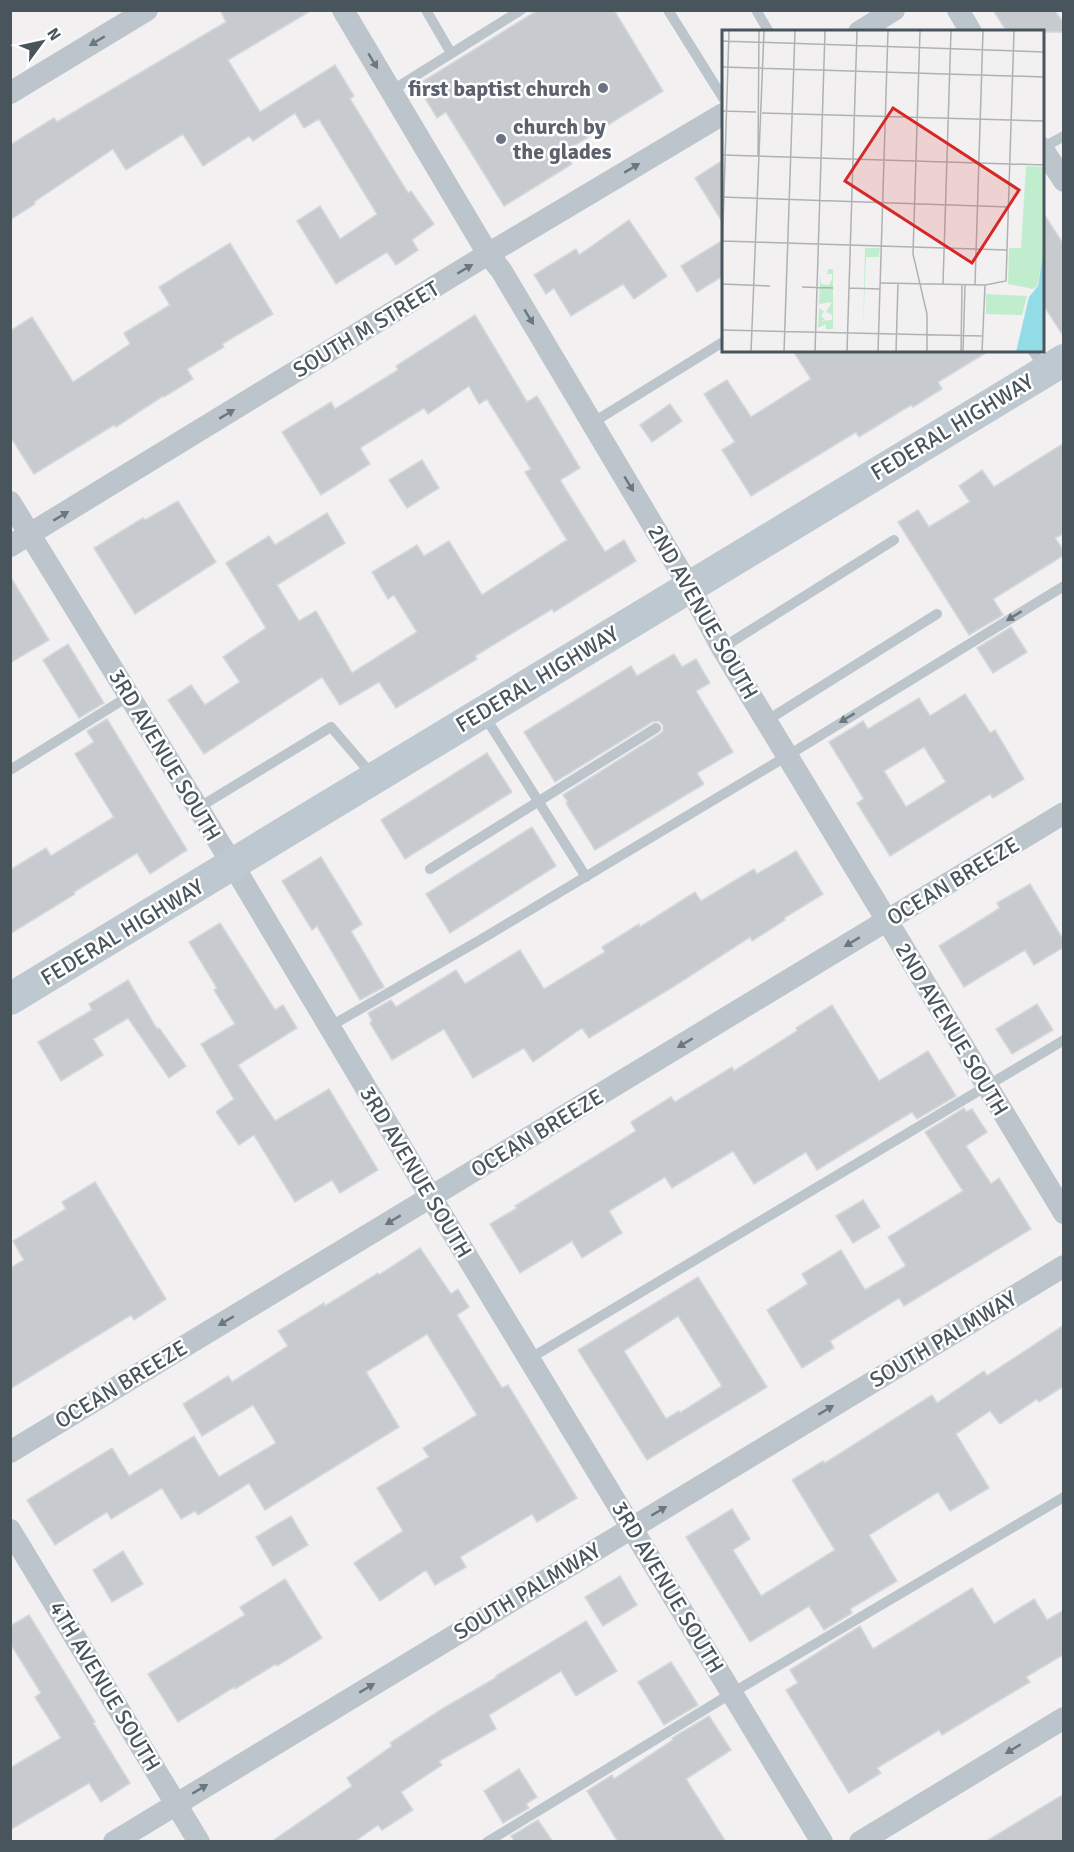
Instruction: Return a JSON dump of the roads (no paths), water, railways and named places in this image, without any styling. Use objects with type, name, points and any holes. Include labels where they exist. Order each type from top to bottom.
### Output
[{"type":"main road","name":"FEDERAL HIGHWAY","points":[[10,999],[690,586],[1047,361]]},
{"type":"street","points":[[10,93],[147,10]]},
{"type":"street","name":"2ND AVENUE SOUTH","points":[[343,10],[488,255],[501,270],[690,586],[722,648],[1064,1213]]},
{"type":"street","points":[[862,30],[894,10]]},
{"type":"street","points":[[958,10],[970,30]]},
{"type":"street","name":"SOUTH M STREET","points":[[10,546],[722,115]]},
{"type":"street","points":[[1044,150],[1064,182]]},
{"type":"street","name":"3RD AVENUE SOUTH","points":[[10,502],[233,865],[431,1197],[822,1842]]},
{"type":"street","name":"OCEAN BREEZE","points":[[10,1452],[1064,813]]},
{"type":"street","name":"SOUTH PALMWAY","points":[[114,1842],[1064,1266]]},
{"type":"street","name":"4TH AVENUE SOUTH","points":[[10,1530],[199,1842]]},
{"type":"street","points":[[861,1842],[1064,1719]]},
{"type":"lane","points":[[426,10],[451,53]]},
{"type":"lane","points":[[668,10],[722,97]]},
{"type":"lane","points":[[756,10],[768,30]]},
{"type":"lane","points":[[391,91],[513,12]]},
{"type":"lane","points":[[1044,147],[1064,136]]},
{"type":"lane","points":[[592,423],[722,343]]},
{"type":"lane","points":[[722,648],[894,540]]},
{"type":"lane","points":[[329,1027],[586,877],[1064,586]]},
{"type":"lane","points":[[766,720],[937,614]]},
{"type":"lane","points":[[10,770],[129,696]]},
{"type":"lane","points":[[482,712],[586,877]]},
{"type":"lane","points":[[198,808],[331,727],[375,778]]},
{"type":"lane","points":[[430,869],[656,728]]},
{"type":"lane","points":[[529,1359],[1064,1040]]},
{"type":"lane","points":[[487,1842],[732,1693],[1064,1497]]},
{"type":"place","name":"first baptist church","points":[[603,88]]},
{"type":"place","name":"church by the glades","points":[[501,139]]}]
